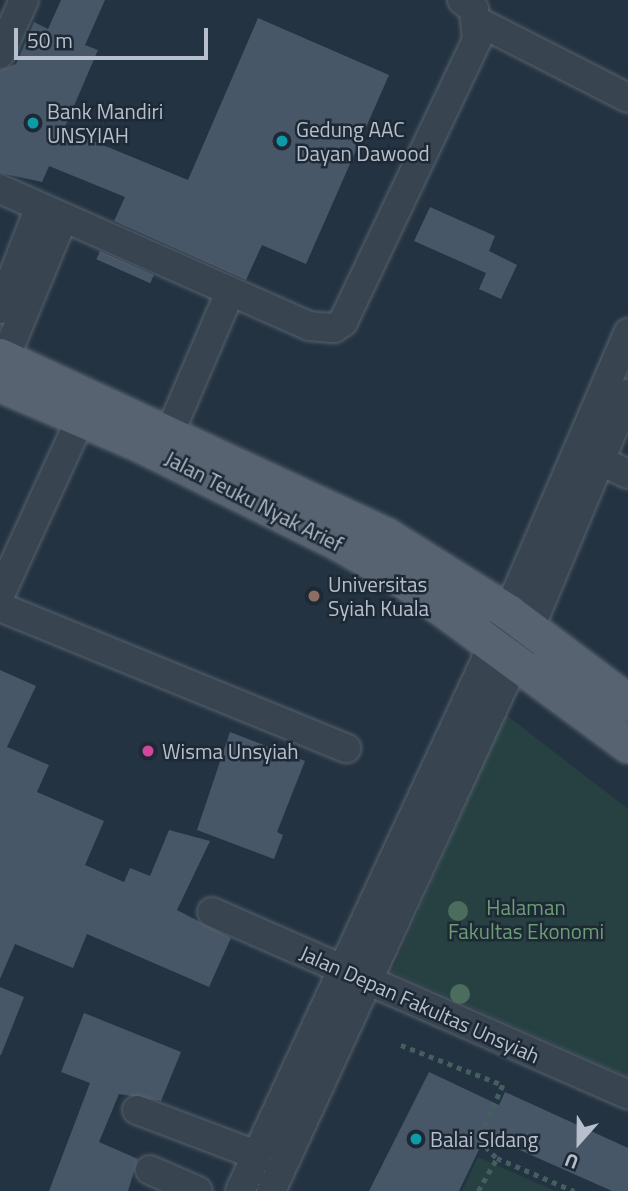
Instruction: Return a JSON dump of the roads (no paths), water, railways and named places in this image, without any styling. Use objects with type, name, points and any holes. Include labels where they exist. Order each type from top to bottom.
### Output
[{"type":"main road","name":"Jalan Teuku Nyak Arief","points":[[1,367],[81,418],[341,544],[628,702]]},
{"type":"main road","name":"Jalan Teuku Nyak Arief","points":[[1,367],[170,432],[347,515],[511,636],[628,745]]},
{"type":"street","points":[[0,54],[21,1]]},
{"type":"street","points":[[471,11],[628,98]]},
{"type":"street","points":[[0,190],[309,326],[334,328],[343,322],[477,40],[471,11]]},
{"type":"street","points":[[0,309],[51,214]]},
{"type":"street","points":[[1,367],[51,214]]},
{"type":"street","points":[[170,432],[230,292]]},
{"type":"street","points":[[511,636],[628,333]]},
{"type":"street","points":[[271,1191],[355,975],[511,636],[599,460],[628,394]]},
{"type":"street","points":[[0,595],[81,418]]},
{"type":"street","points":[[599,460],[628,474]]},
{"type":"street","points":[[0,607],[346,748]]},
{"type":"street","name":"Jalan Depan Fakultas Unsyiah","points":[[212,912],[628,1095]]},
{"type":"street","points":[[240,1191],[256,1155],[355,975]]},
{"type":"street","points":[[137,1110],[256,1155]]},
{"type":"street","points":[[149,1170],[198,1191]]},
{"type":"place","name":"Bank Mandiri UNSYIAH","points":[[33,123]]},
{"type":"place","name":"Gedung AAC Dayan Dawood","points":[[282,141]]},
{"type":"place","name":"Universitas Syiah Kuala","points":[[314,596]]},
{"type":"place","name":"Wisma Unsyiah","points":[[148,751]]},
{"type":"place","name":"Balai SIdang","points":[[416,1139]]},
{"type":"park label","name":"Halaman Fakultas Ekonomi","points":[[526,919]]}]
